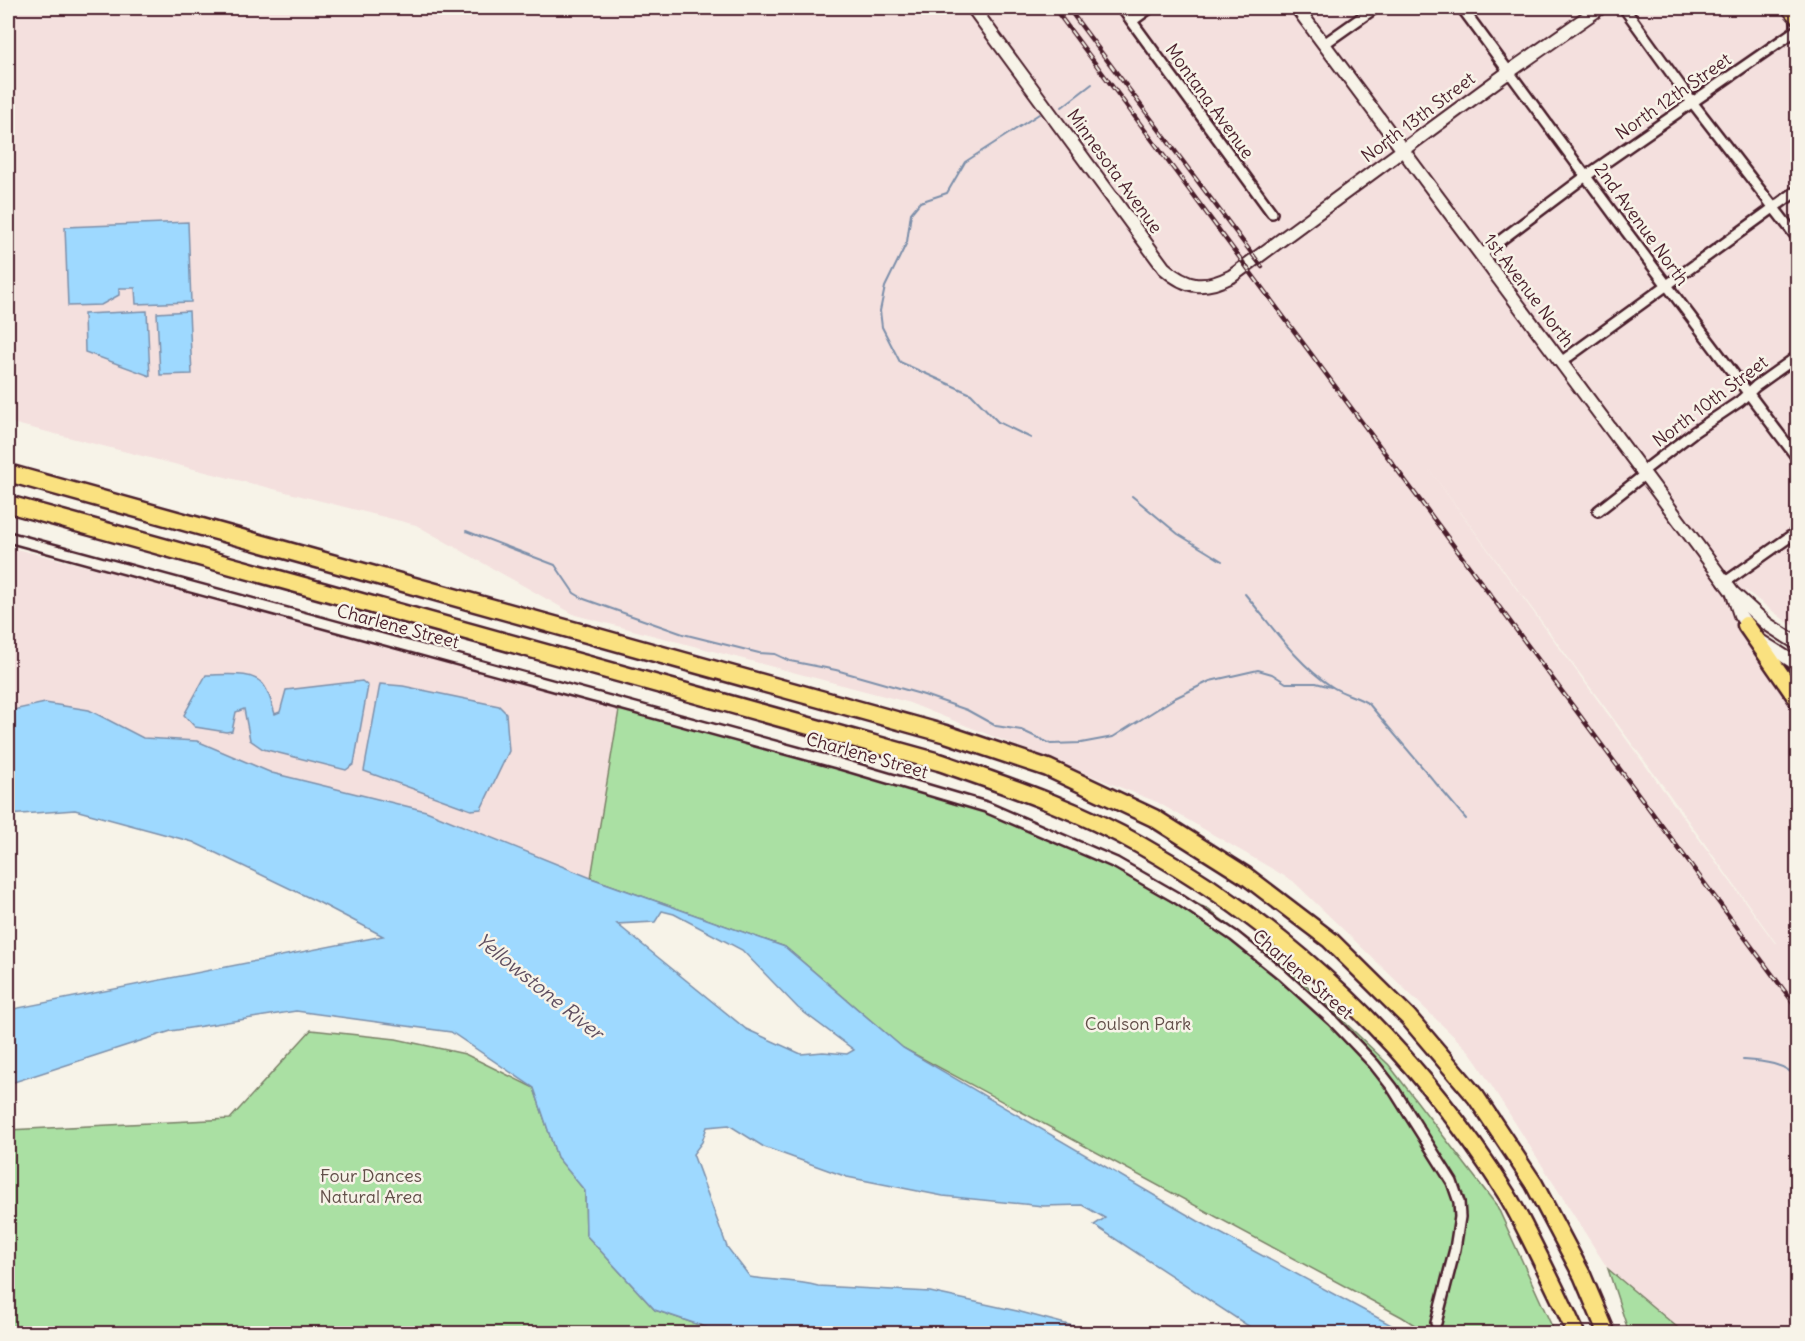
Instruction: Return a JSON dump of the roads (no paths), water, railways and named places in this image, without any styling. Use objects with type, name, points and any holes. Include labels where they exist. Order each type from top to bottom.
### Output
[{"type":"highway","points":[[8,473],[946,734],[1048,768],[1155,818],[1246,876],[1330,940],[1408,1017],[1476,1097],[1534,1184],[1582,1275],[1607,1334]]},
{"type":"highway","points":[[8,504],[939,762],[1035,795],[1139,844],[1228,899],[1311,963],[1385,1035],[1452,1115],[1508,1197],[1557,1291],[1576,1334]]},
{"type":"highway","points":[[1746,625],[1797,700]]},
{"type":"main road","name":"Minnesota Avenue","points":[[973,8],[1152,252],[1173,276],[1197,286],[1214,285],[1232,276],[1259,256]]},
{"type":"main road","name":"1st Avenue North","points":[[1297,8],[1732,593],[1767,624],[1797,644]]},
{"type":"main road","name":"North 13th Street","points":[[1259,256],[1510,71],[1600,8]]},
{"type":"main road","points":[[1790,8],[1797,18]]},
{"type":"main road","name":"1st Avenue North","points":[[1732,593],[1746,625],[1767,646],[1797,665]]},
{"type":"street","name":"Montana Avenue","points":[[1122,8],[1272,213]]},
{"type":"street","points":[[1132,21],[1150,8]]},
{"type":"street","points":[[1324,44],[1375,8]]},
{"type":"street","name":"2nd Avenue North","points":[[1462,8],[1797,459]]},
{"type":"street","points":[[1624,8],[1692,102],[1797,239]]},
{"type":"street","name":"North 12th Street","points":[[1481,255],[1586,176],[1797,29]]},
{"type":"street","points":[[1561,362],[1797,190]]},
{"type":"street","name":"North 10th Street","points":[[1598,511],[1694,432],[1797,356]]},
{"type":"street","points":[[1724,582],[1797,531]]},
{"type":"street","name":"Charlene Street","points":[[8,537],[780,748],[986,807],[1116,863],[1177,898],[1234,936],[1280,973],[1332,1020],[1374,1064],[1392,1087],[1452,1182],[1459,1202],[1460,1217],[1455,1249],[1436,1323]]},
{"type":"water","points":[[188,222],[191,302],[136,304],[135,288],[119,288],[119,295],[101,305],[68,306],[65,227]]},
{"type":"water","points":[[147,311],[150,376],[85,352],[84,314]]},
{"type":"water","points":[[189,311],[192,374],[160,375],[157,313]]},
{"type":"water","points":[[206,675],[239,675],[254,678],[265,687],[275,714],[280,712],[286,690],[362,681],[368,686],[354,764],[346,770],[263,749],[250,740],[244,709],[236,712],[232,731],[195,727],[184,715]]},
{"type":"water","points":[[380,684],[403,686],[499,706],[506,713],[509,751],[481,809],[471,810],[364,771]]},
{"type":"water","name":"Yellowstone River","points":[[45,703],[89,710],[143,738],[197,741],[272,773],[426,811],[591,878],[785,947],[903,1048],[1198,1221],[1406,1333],[1259,1333],[1094,1225],[1105,1218],[1082,1205],[1043,1206],[943,1196],[847,1177],[764,1147],[729,1125],[707,1127],[702,1142],[693,1154],[727,1247],[750,1277],[818,1286],[930,1292],[1017,1311],[1099,1333],[723,1333],[655,1310],[586,1235],[585,1191],[557,1157],[534,1088],[451,1032],[296,1011],[171,1031],[8,1084],[8,1010],[383,936],[193,842],[75,810],[8,815],[8,711]],"holes":[[[662,911],[674,914],[742,950],[798,1008],[854,1050],[847,1054],[823,1052],[801,1054],[746,1029],[617,924],[655,922]]]},
{"type":"waterway","points":[[1062,107],[1092,84]]},
{"type":"waterway","points":[[1031,438],[998,422],[971,394],[900,362],[882,327],[880,311],[885,287],[907,242],[911,213],[920,202],[947,193],[965,162],[1039,114]]},
{"type":"waterway","points":[[1132,496],[1178,534],[1222,561]]},
{"type":"waterway","points":[[466,531],[555,565],[574,593],[584,599],[683,634],[759,653],[775,654],[790,661],[836,670],[924,695],[967,710],[996,726],[1021,730],[1051,744],[1081,743],[1113,737],[1175,698],[1210,681],[1258,670],[1272,674],[1286,683],[1316,683],[1331,687]]},
{"type":"waterway","points":[[1245,594],[1285,643],[1318,677],[1335,689],[1369,704],[1466,819]]},
{"type":"waterway","points":[[1743,1060],[1781,1066],[1794,1074],[1798,1080]]},
{"type":"railway","points":[[1054,8],[1798,1009]]},
{"type":"railway","points":[[1068,8],[1262,267]]},
{"type":"park label","name":"Coulson Park","points":[[1138,1023]]},
{"type":"park label","name":"Four Dances Natural Area","points":[[371,1185]]}]
